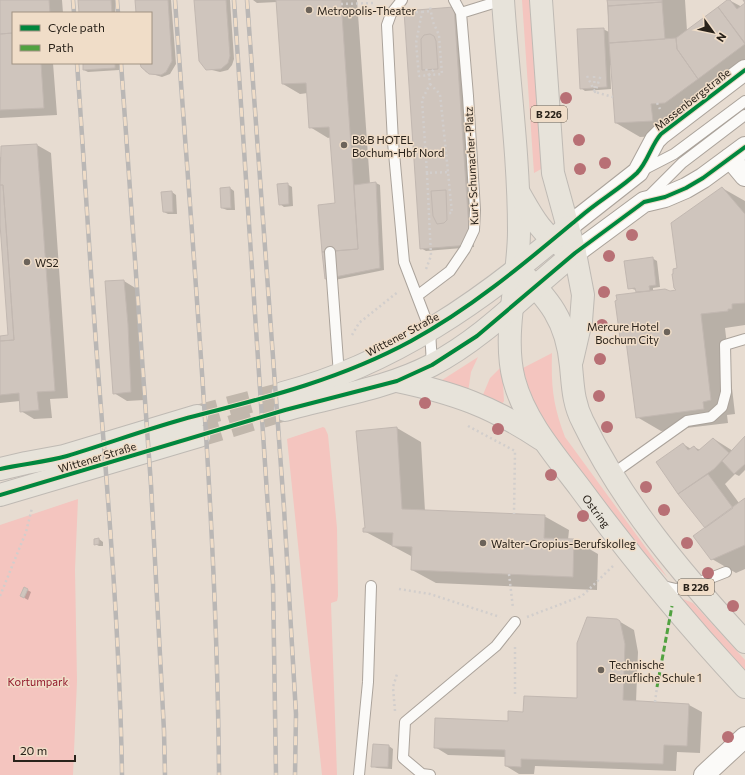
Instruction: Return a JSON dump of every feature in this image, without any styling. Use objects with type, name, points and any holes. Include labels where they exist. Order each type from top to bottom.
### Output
[{"type":"main road","name":"B 226","points":[[503,0],[518,191],[519,229],[513,305]]},
{"type":"main road","name":"B 226","points":[[541,0],[553,173],[560,234],[575,253],[580,275],[583,307],[571,365]]},
{"type":"main road","points":[[518,191],[532,216],[560,234]]},
{"type":"main road","name":"B 226","points":[[517,268],[560,234]]},
{"type":"main road","name":"B 226","points":[[513,305],[575,253]]},
{"type":"main road","name":"B 226","points":[[517,268],[535,285],[556,312],[565,336],[571,365],[573,395],[577,410],[611,475],[694,585],[745,642]]},
{"type":"main road","name":"Wittener Straße","points":[[513,305],[477,336],[432,365],[397,381],[284,402],[373,360],[430,330],[492,288],[517,268]]},
{"type":"main road","name":"Ostring","points":[[513,305],[510,346],[514,378],[523,402],[546,443],[627,551],[654,584],[745,687]]},
{"type":"main road","name":"B 226","points":[[397,381],[441,391],[471,400],[514,422],[546,443]]},
{"type":"main road","name":"Wittener Straße","points":[[0,469],[26,462],[64,456],[198,426],[33,485],[0,495]]},
{"type":"street","name":"Massenbergstraße","points":[[560,234],[638,172],[655,140],[661,134],[745,70]]},
{"type":"street","points":[[575,253],[644,202],[686,188],[738,152],[745,176]]},
{"type":"street","points":[[704,775],[745,737]]},
{"type":"lane","points":[[402,0],[391,14],[387,25],[388,68],[394,157],[404,262],[430,330]]},
{"type":"lane","name":"Kurt-Schumacher-Platz","points":[[417,296],[450,271],[465,249],[474,230],[468,96],[461,13],[454,0]]},
{"type":"lane","points":[[461,13],[503,0]]},
{"type":"lane","points":[[638,172],[674,154],[745,100]]},
{"type":"lane","points":[[644,202],[669,176],[745,115]]},
{"type":"lane","points":[[659,162],[669,176]]},
{"type":"lane","points":[[330,252],[339,375]]},
{"type":"lane","name":"Wittener Straße","points":[[430,330],[432,365]]},
{"type":"lane","points":[[611,475],[687,421],[711,417],[722,407],[726,392],[725,345],[745,339]]},
{"type":"lane","points":[[654,584],[680,589],[726,572]]},
{"type":"lane","points":[[359,775],[368,682],[371,586]]},
{"type":"lane","points":[[430,775],[422,774],[403,758],[405,722],[496,646],[515,622]]},
{"type":"path","points":[[341,4],[375,3]]},
{"type":"path","points":[[422,12],[416,43],[419,76],[442,74],[439,35],[433,22],[430,7]]},
{"type":"path","points":[[410,12],[431,11]]},
{"type":"path","points":[[426,69],[429,75],[430,84],[422,100],[431,256]]},
{"type":"path","points":[[429,75],[434,69]]},
{"type":"path","points":[[596,92],[601,75]]},
{"type":"path","points":[[587,76],[596,92],[613,97]]},
{"type":"path","points":[[594,76],[596,92]]},
{"type":"path","points":[[430,84],[440,94],[452,213],[448,213]]},
{"type":"path","points":[[427,173],[448,172]]},
{"type":"path","points":[[349,340],[359,323],[381,305]]},
{"type":"path","points":[[471,400],[464,423],[516,451],[514,514]]},
{"type":"path","points":[[0,596],[26,532],[32,508],[33,485]]},
{"type":"path","points":[[582,596],[627,551]]},
{"type":"path","points":[[399,589],[430,594]]},
{"type":"path","points":[[394,710],[393,688],[397,674]]},
{"type":"path","points":[[655,702],[657,687]]},
{"type":"green space","points":[[522,0],[531,0],[543,168],[534,173]]},
{"type":"green space","points":[[552,353],[552,376],[555,405],[565,437],[668,578],[640,550],[570,459],[540,416],[530,396],[523,368]]},
{"type":"green space","points":[[478,357],[471,372],[468,392],[439,382]]},
{"type":"green space","points":[[502,366],[504,401],[502,404],[482,397],[490,378]]},
{"type":"green space","points":[[323,427],[328,435],[337,528],[338,596],[337,601],[331,603],[337,775],[322,775],[287,439]]},
{"type":"green space","name":"Kortumpark","points":[[78,499],[75,570],[77,681],[73,775],[0,775],[0,525]]},
{"type":"green space","points":[[678,597],[693,603],[745,660],[745,672]]},
{"type":"building","points":[[0,0],[49,0],[50,12],[12,12],[12,33],[0,34]]},
{"type":"building","points":[[78,0],[111,0],[112,12],[79,12]]},
{"type":"building","points":[[135,0],[168,0],[172,61],[166,72],[161,75],[149,74],[141,67],[140,64],[152,64],[152,12],[136,12]]},
{"type":"building","points":[[194,0],[226,0],[230,56],[228,63],[221,69],[206,70],[199,61]]},
{"type":"building","points":[[276,0],[341,0],[358,249],[322,252],[318,205],[335,203],[329,127],[309,128],[306,83],[282,84]]},
{"type":"building","points":[[607,0],[662,0],[662,2],[608,6]]},
{"type":"building","points":[[727,0],[730,0],[737,9],[745,3],[745,43],[718,7]]},
{"type":"building","points":[[662,2],[665,39],[609,43],[608,6]]},
{"type":"building","points":[[454,7],[470,245],[420,249],[404,11]]},
{"type":"building","points":[[718,7],[745,44],[698,79],[677,49],[676,38]]},
{"type":"building","points":[[604,28],[607,87],[580,89],[577,29]]},
{"type":"building","points":[[12,33],[12,64],[41,64],[44,108],[0,110],[0,34]]},
{"type":"building","points":[[430,34],[434,36],[436,41],[438,69],[422,70],[421,39],[424,35]]},
{"type":"building","points":[[676,38],[677,49],[698,79],[665,103],[651,104],[653,121],[615,123],[609,43]]},
{"type":"building","points":[[83,64],[115,64],[115,68],[83,70]]},
{"type":"building","name":"WS2","points":[[37,144],[55,391],[37,392],[39,410],[20,412],[19,393],[0,395],[0,341],[14,340],[3,185],[0,185],[1,146]]},
{"type":"building","points":[[376,182],[380,268],[325,279],[322,252],[358,249],[354,185]]},
{"type":"building","points":[[288,183],[289,204],[279,205],[277,184]]},
{"type":"building","points":[[0,185],[3,185],[14,340],[0,341],[0,336],[8,335],[0,224]]},
{"type":"building","points":[[230,187],[231,208],[221,208],[220,188]]},
{"type":"building","points":[[722,187],[745,214],[745,303],[732,304],[732,309],[728,309],[728,311],[701,314],[711,400],[703,402],[704,409],[636,418],[626,341],[622,342],[620,338],[615,301],[617,300],[616,295],[665,289],[670,291],[676,290],[674,288],[672,274],[673,269],[677,268],[671,223]]},
{"type":"building","points":[[446,190],[447,220],[444,223],[437,224],[433,216],[431,191]]},
{"type":"building","points":[[172,191],[173,212],[163,212],[161,192]]},
{"type":"building","points":[[653,257],[656,285],[649,286],[650,291],[636,292],[635,288],[628,289],[624,261]]},
{"type":"building","points":[[124,280],[128,324],[131,392],[113,394],[105,281]]},
{"type":"building","name":"Walter-Gropius-Berufskolleg","points":[[397,427],[402,509],[545,515],[544,538],[574,539],[573,577],[411,570],[412,547],[392,546],[393,533],[363,532],[363,528],[365,528],[356,431]]},
{"type":"building","points":[[745,436],[745,464],[734,474],[722,461]]},
{"type":"building","points":[[713,438],[729,453],[714,469],[678,494],[656,462],[683,443],[688,450],[694,446],[698,451]]},
{"type":"building","points":[[708,474],[733,508],[705,528],[678,494]]},
{"type":"building","points":[[745,498],[745,545],[711,560],[693,536]]},
{"type":"building","points":[[99,538],[99,544],[94,545],[94,539]]},
{"type":"building","points":[[24,587],[28,589],[24,598],[20,596]]},
{"type":"building","name":"Technische Berufliche Schule 1","points":[[587,617],[617,619],[620,621],[625,644],[623,700],[689,704],[687,746],[664,745],[663,764],[521,759],[521,767],[505,766],[505,750],[434,748],[435,718],[508,721],[508,711],[523,712],[524,696],[577,698],[577,643]]},
{"type":"building","points":[[373,744],[389,745],[388,767],[371,767]]},
{"type":"tunnel","points":[[197,416],[283,393]]},
{"type":"tunnel","points":[[199,436],[285,410]]},
{"type":"railway","points":[[73,0],[74,12]]},
{"type":"railway","points":[[117,0],[118,12]]},
{"type":"railway","points":[[175,0],[209,484],[214,581],[219,775]]},
{"type":"railway","points":[[234,0],[273,583],[276,775]]},
{"type":"railway","points":[[247,0],[284,508],[296,714],[295,775]]},
{"type":"railway","points":[[77,64],[114,585],[122,775]]},
{"type":"railway","points":[[121,64],[151,485],[165,775]]},
{"type":"marked path","points":[[657,687],[672,606]]},
{"type":"cycle path","points":[[0,469],[67,456],[163,425],[278,394],[359,366],[411,341],[456,314],[498,284],[587,211],[630,179],[641,169],[661,134],[745,70]]},
{"type":"cycle path","points":[[0,495],[285,410],[397,381],[432,365],[477,336],[575,253],[644,202],[665,197],[686,188],[703,178],[745,147]]},
{"type":"place","name":"Metropolis-Theater","points":[[309,10]]},
{"type":"place","name":"B&B HOTEL Bochum-Hbf Nord","points":[[344,145]]},
{"type":"place","name":"WS2","points":[[27,262]]},
{"type":"place","name":"Mercure Hotel Bochum City","points":[[667,332]]},
{"type":"place","name":"Walter-Gropius-Berufskolleg","points":[[483,543]]},
{"type":"place","name":"Technische Berufliche Schule 1","points":[[601,670]]}]
